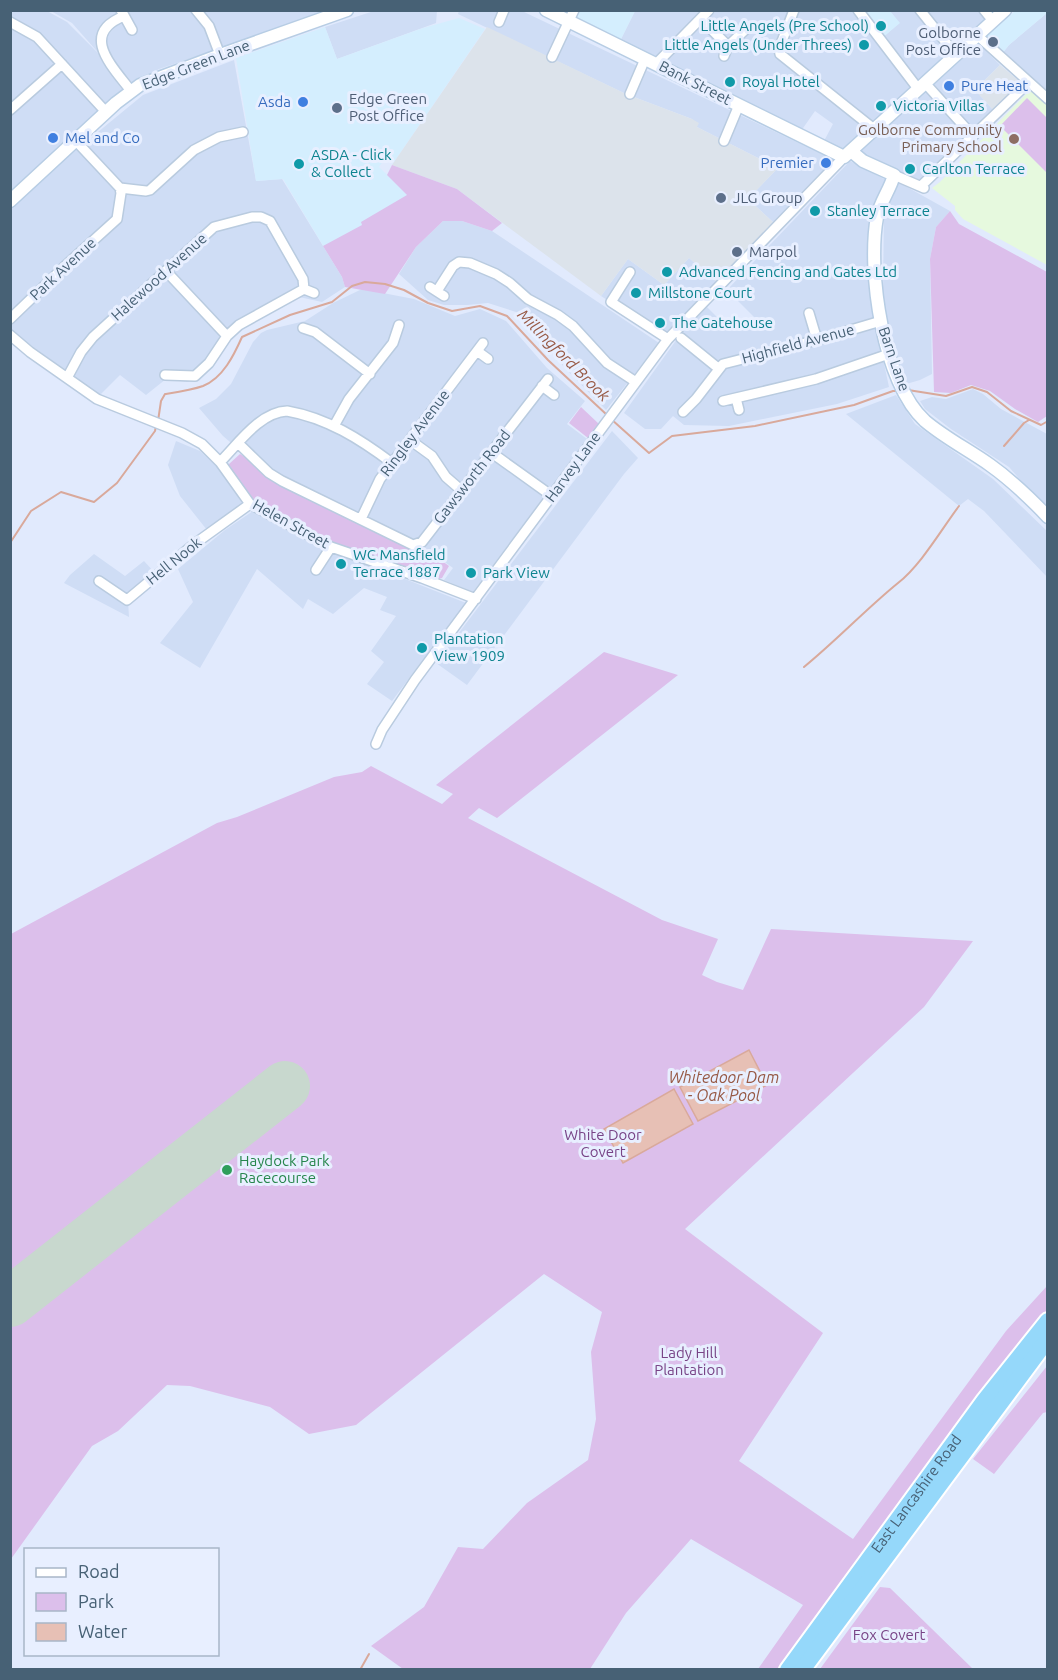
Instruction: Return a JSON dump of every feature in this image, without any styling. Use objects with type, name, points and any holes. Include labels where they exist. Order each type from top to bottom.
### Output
[{"type":"highway","name":"East Lancashire Road","points":[[788,1670],[986,1400],[1047,1321]]},
{"type":"highway","name":"East Lancashire Road","points":[[802,1670],[1047,1339]]},
{"type":"street","points":[[196,10],[209,26],[220,55]]},
{"type":"street","name":"Edge Green Lane","points":[[10,201],[131,91],[153,80],[347,10]]},
{"type":"street","points":[[499,22],[504,10]]},
{"type":"street","points":[[630,94],[651,61],[709,10]]},
{"type":"street","points":[[794,10],[779,49],[780,54],[874,129]]},
{"type":"street","points":[[858,10],[922,86],[972,135]]},
{"type":"street","points":[[920,10],[956,55]]},
{"type":"street","points":[[984,10],[993,21]]},
{"type":"street","points":[[848,154],[1005,10]]},
{"type":"street","name":"Bank Street","points":[[548,11],[571,16],[651,61],[739,105],[894,175]]},
{"type":"street","points":[[131,91],[108,58],[100,39],[107,24],[123,14],[132,30]]},
{"type":"street","points":[[552,57],[571,16]]},
{"type":"street","points":[[701,19],[728,46]]},
{"type":"street","points":[[10,35],[15,25],[37,37],[106,112]]},
{"type":"street","points":[[724,56],[728,46],[746,29]]},
{"type":"street","points":[[978,36],[1047,99]]},
{"type":"street","points":[[10,110],[62,64]]},
{"type":"street","points":[[894,175],[923,187],[972,135],[1029,82]]},
{"type":"street","points":[[724,141],[739,105]]},
{"type":"street","points":[[75,140],[120,188],[150,190],[194,150],[219,137],[243,132]]},
{"type":"street","name":"Harvey Lane","points":[[376,744],[382,730],[415,680],[668,339],[848,154]]},
{"type":"street","name":"Barn Lane","points":[[894,175],[879,207],[876,229],[876,273],[881,321],[889,354],[904,393],[926,422],[991,466],[1047,517]]},
{"type":"street","name":"Park Avenue","points":[[10,319],[117,219],[120,188]]},
{"type":"street","name":"Halewood Avenue","points":[[67,378],[87,344],[214,227],[252,217],[261,217],[273,224],[303,279],[304,289]]},
{"type":"street","points":[[437,291],[453,266],[459,262],[470,262],[496,274],[528,299],[565,320],[607,363],[636,382]]},
{"type":"street","points":[[166,271],[227,336]]},
{"type":"street","points":[[630,272],[611,302],[668,339]]},
{"type":"street","points":[[173,363],[169,375],[195,376],[202,372],[227,336],[249,318],[304,289],[314,293]]},
{"type":"street","points":[[809,313],[817,340]]},
{"type":"street","points":[[314,319],[306,329],[327,341],[370,374]]},
{"type":"street","name":"Highfield Avenue","points":[[718,368],[723,364],[881,321]]},
{"type":"street","points":[[334,426],[350,399],[393,343],[399,325]]},
{"type":"street","name":"Helen Street","points":[[10,335],[98,399],[202,444],[220,462],[250,504],[331,547],[476,599]]},
{"type":"street","points":[[681,338],[718,368],[696,399],[683,412]]},
{"type":"street","name":"Ringley Avenue","points":[[361,519],[380,479],[480,347],[488,359]]},
{"type":"street","points":[[723,400],[816,379],[889,354]]},
{"type":"street","name":"Gawsworth Road","points":[[238,443],[269,473],[282,481],[413,544],[418,544],[422,542],[492,453],[545,382],[554,395]]},
{"type":"street","points":[[736,398],[739,410]]},
{"type":"street","points":[[220,462],[265,419],[279,411],[295,412],[334,426],[361,440],[392,463]]},
{"type":"street","points":[[410,440],[432,456],[446,477],[461,490]]},
{"type":"street","points":[[492,453],[552,496]]},
{"type":"street","name":"Hell Nook","points":[[99,581],[127,600],[193,544],[250,504]]},
{"type":"street","points":[[316,570],[331,547]]},
{"type":"shaded area","points":[[11,11],[47,11],[67,22],[102,57],[72,23],[51,11],[330,11],[159,69],[126,88],[11,193]]},
{"type":"shaded area","points":[[374,11],[437,11],[436,23],[337,59],[325,27]]},
{"type":"shaded area","points":[[459,11],[522,11],[834,160],[774,223],[748,199],[778,168],[697,127],[692,119],[626,94],[458,14]]},
{"type":"shaded area","points":[[559,11],[635,11],[620,41],[568,13]]},
{"type":"shaded area","points":[[635,11],[706,11],[658,57],[620,41]]},
{"type":"shaded area","points":[[716,11],[853,11],[913,87],[843,152],[824,141],[833,124],[815,111],[801,131],[664,63]]},
{"type":"shaded area","points":[[861,11],[890,11],[900,23],[882,38]]},
{"type":"shaded area","points":[[890,11],[980,11],[988,21],[914,84],[882,38],[899,23]]},
{"type":"shaded area","points":[[1015,11],[1047,11],[1047,13],[1009,45],[1001,55],[983,39]]},
{"type":"shaded area","points":[[1047,13],[1047,95],[1001,55],[1009,45]]},
{"type":"shaded area","points":[[459,18],[485,29],[394,162],[386,157],[379,167],[429,215],[342,277],[283,179],[256,181],[236,58],[325,27],[337,59],[423,28]]},
{"type":"shaded area","points":[[487,27],[626,94],[692,119],[699,123],[697,127],[778,168],[748,199],[774,223],[718,283],[689,258],[664,285],[628,259],[601,296],[457,189],[392,165]]},
{"type":"shaded area","points":[[979,44],[1000,65],[975,90],[995,112],[920,185],[857,154]]},
{"type":"shaded area","points":[[234,60],[256,181],[282,179],[342,277],[345,287],[322,302],[299,297],[253,321],[229,339],[203,376],[196,380],[187,382],[166,379],[146,395],[120,375],[100,395],[11,331],[11,209],[70,155],[143,95]]},
{"type":"shaded area","points":[[1000,65],[1024,85],[995,112],[975,90]]},
{"type":"shaded area","name":"Golborne Community Primary School","points":[[1034,86],[1047,98],[1047,265],[963,219],[955,210],[955,206],[932,188]]},
{"type":"shaded area","points":[[850,161],[888,181],[868,232],[874,316],[889,387],[837,404],[729,426],[684,425],[673,416],[661,429],[645,429],[624,413],[682,332],[707,307],[727,330],[759,322],[727,290]]},
{"type":"shaded area","points":[[898,182],[950,211],[936,227],[930,259],[932,374],[906,384],[891,349],[883,292],[884,211]]},
{"type":"shaded area","points":[[443,221],[462,221],[492,231],[659,343],[606,410],[564,367],[516,312],[488,303],[444,305],[428,300],[399,274],[416,247]]},
{"type":"shaded area","points":[[689,258],[718,283],[664,337],[601,296],[628,259],[664,285]]},
{"type":"shaded area","points":[[362,289],[414,299],[455,316],[480,309],[506,321],[547,368],[585,401],[567,424],[587,439],[473,592],[444,580],[453,568],[424,547],[420,552],[359,521],[243,453],[223,436],[199,408],[216,399],[231,384],[253,342],[261,333],[305,321],[333,303]]},
{"type":"shaded area","points":[[973,389],[1001,409],[1047,434],[1047,503],[1043,506],[1009,467],[951,429],[925,409],[920,401],[932,397],[946,399]]},
{"type":"shaded area","points":[[896,395],[915,424],[993,479],[1047,531],[1047,577],[984,511],[968,499],[959,506],[846,414]]},
{"type":"shaded area","points":[[612,431],[638,458],[467,685],[436,663]]},
{"type":"shaded area","points":[[176,441],[200,451],[218,468],[244,506],[207,530],[180,496],[168,465]]},
{"type":"shaded area","points":[[256,509],[311,542],[466,603],[392,701],[367,684],[384,662],[371,651],[396,616],[380,610],[387,597],[364,588],[333,614],[308,599],[303,609],[257,569],[200,668],[160,643],[193,602],[178,569],[225,530]]},
{"type":"shaded area","points":[[94,554],[125,576],[144,561],[155,573],[128,601],[129,617],[64,583]]},
{"type":"green space","points":[[1027,98],[1047,118],[1047,173],[1000,126]]},
{"type":"green space","points":[[392,165],[457,189],[502,223],[492,231],[462,221],[443,221],[416,247],[385,294],[345,287],[342,277],[323,246],[362,225],[361,222],[407,195],[387,175]]},
{"type":"green space","points":[[950,211],[959,224],[1047,272],[1047,416],[1038,422],[990,391],[971,385],[951,393],[934,392],[930,259],[936,227]]},
{"type":"green space","points":[[581,407],[599,424],[588,438],[569,423]]},
{"type":"green space","points":[[240,454],[348,516],[421,553],[424,548],[449,566],[442,578],[438,579],[348,551],[300,528],[289,517],[276,514],[271,508],[256,503],[246,494],[229,467],[229,464]]},
{"type":"green space","points":[[604,652],[678,675],[497,818],[479,808],[468,818],[662,920],[718,939],[702,975],[743,990],[771,929],[973,941],[924,1007],[685,1229],[823,1333],[739,1461],[853,1539],[1006,1331],[1047,1286],[1047,1313],[1022,1342],[871,1547],[777,1669],[758,1669],[803,1605],[691,1539],[626,1613],[590,1669],[403,1669],[371,1646],[424,1607],[458,1547],[483,1549],[527,1503],[588,1460],[596,1419],[591,1352],[602,1312],[544,1274],[356,1425],[309,1434],[270,1407],[190,1386],[167,1385],[118,1431],[92,1446],[11,1559],[11,934],[217,823],[334,777],[362,772],[371,766],[442,804],[453,794],[436,785]]},
{"type":"green space","points":[[1047,1366],[1047,1412],[1043,1413],[994,1474],[973,1459]]},
{"type":"green space","name":"Fox Covert","points":[[880,1587],[890,1588],[973,1669],[820,1669]]},
{"type":"water","name":"Whitedoor Dam - Oak Pool","points":[[749,1050],[767,1085],[698,1121],[680,1087]]},
{"type":"water","points":[[674,1089],[693,1124],[623,1163],[604,1129]]},
{"type":"waterway","name":"Millingford Brook","points":[[158,421],[161,401],[165,394],[194,389],[216,378],[227,365],[242,337],[290,315],[332,302],[352,286],[365,282],[385,284],[404,290],[428,303],[452,311],[480,306],[507,316],[548,360],[607,415]]},
{"type":"waterway","name":"Millingford Brook","points":[[908,390],[946,396],[972,387],[987,392],[1011,411],[1041,425],[1048,421]]},
{"type":"waterway","name":"Millingford Brook","points":[[611,419],[649,453],[672,436],[755,426],[854,405],[899,391]]},
{"type":"waterway","points":[[1004,446],[1029,420]]},
{"type":"waterway","name":"Millingford Brook","points":[[10,543],[31,511],[61,492],[94,502],[117,483],[155,431],[156,426]]},
{"type":"waterway","points":[[804,667],[906,576],[923,557],[959,506]]},
{"type":"waterway","points":[[360,1670],[369,1654]]},
{"type":"runway","points":[[10,1302],[285,1086]]},
{"type":"place","name":"Little Angels (Pre School)","points":[[881,26]]},
{"type":"place","name":"Golborne Post Office","points":[[993,42]]},
{"type":"place","name":"Little Angels (Under Threes)","points":[[864,45]]},
{"type":"place","name":"Royal Hotel","points":[[730,82]]},
{"type":"place","name":"Pure Heat","points":[[949,86]]},
{"type":"place","name":"Asda","points":[[303,102]]},
{"type":"place","name":"Victoria Villas","points":[[881,106]]},
{"type":"place","name":"Edge Green Post Office","points":[[337,108]]},
{"type":"place","name":"Mel and Co","points":[[53,138]]},
{"type":"place","name":"Golborne Community Primary School","points":[[1014,139]]},
{"type":"place","name":"Premier","points":[[826,163]]},
{"type":"place","name":"ASDA - Click & Collect","points":[[299,164]]},
{"type":"place","name":"Carlton Terrace","points":[[910,169]]},
{"type":"place","name":"JLG Group","points":[[721,198]]},
{"type":"place","name":"Stanley Terrace","points":[[815,211]]},
{"type":"place","name":"Marpol","points":[[737,252]]},
{"type":"place","name":"Advanced Fencing and Gates Ltd","points":[[667,272]]},
{"type":"place","name":"Millstone Court","points":[[636,293]]},
{"type":"place","name":"The Gatehouse","points":[[660,323]]},
{"type":"place","name":"WC Mansfield Terrace 1887","points":[[341,564]]},
{"type":"place","name":"Park View","points":[[471,573]]},
{"type":"place","name":"Plantation View 1909","points":[[422,648]]},
{"type":"place","name":"Haydock Park Racecourse","points":[[227,1170]]},
{"type":"park label","name":"White Door Covert","points":[[603,1144]]},
{"type":"park label","name":"Lady Hill Plantation","points":[[689,1362]]}]
